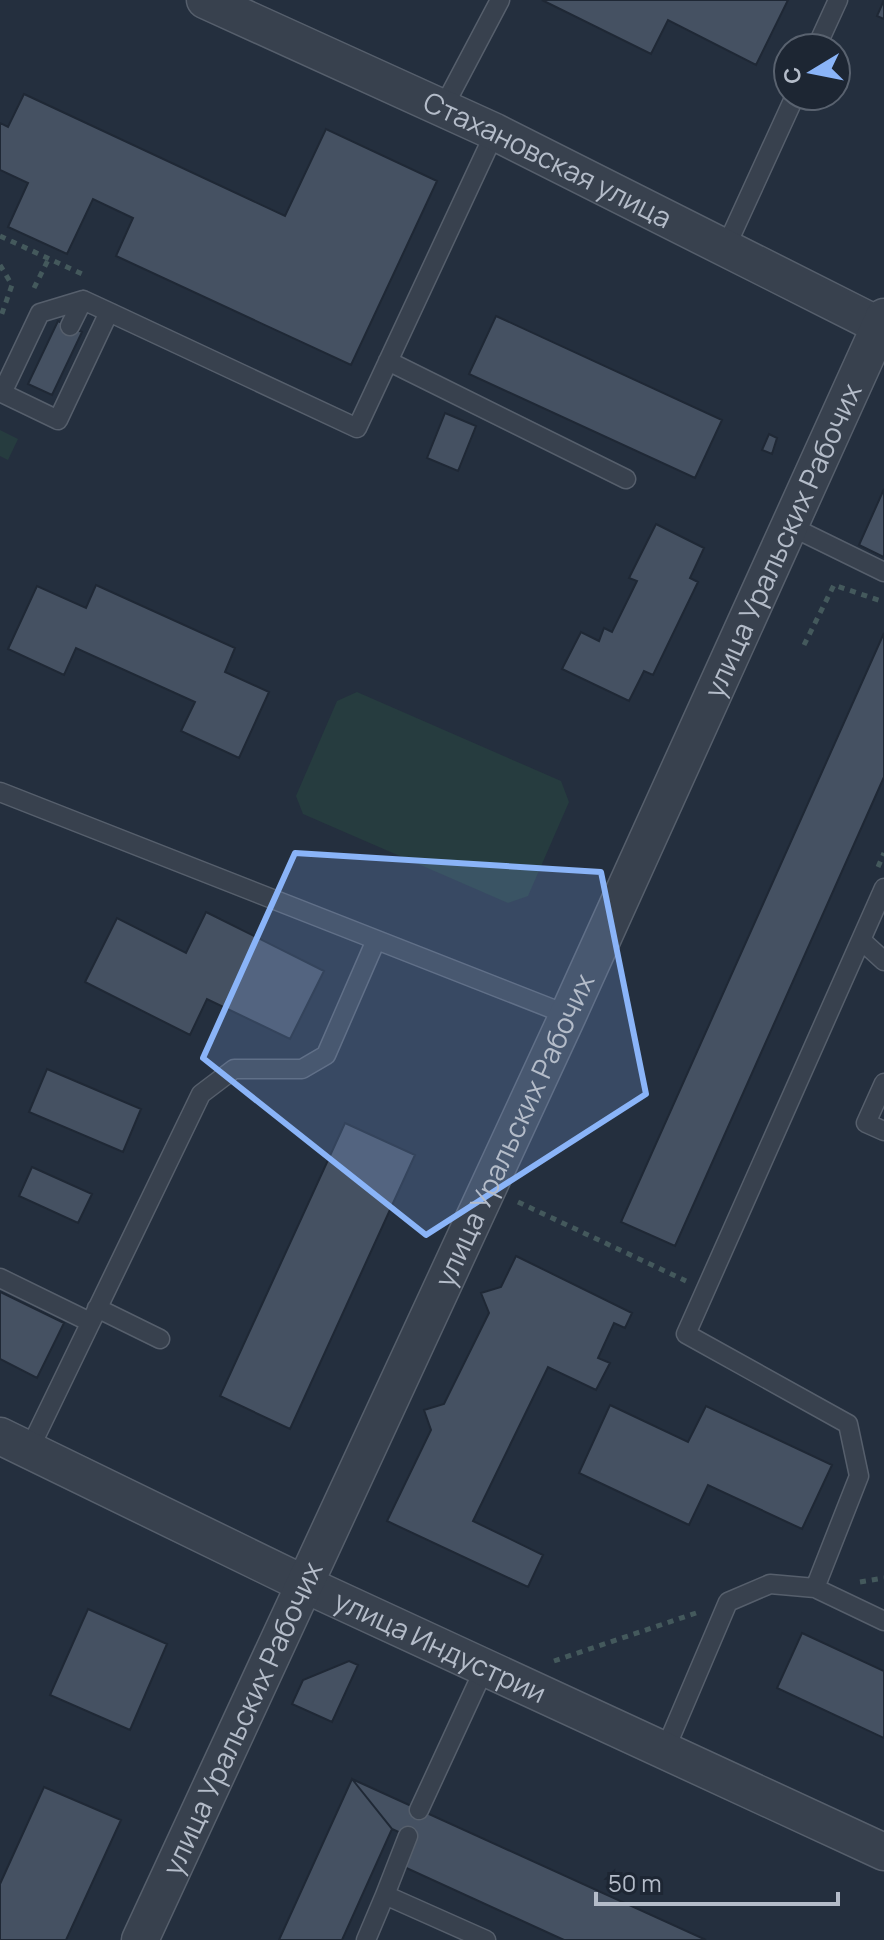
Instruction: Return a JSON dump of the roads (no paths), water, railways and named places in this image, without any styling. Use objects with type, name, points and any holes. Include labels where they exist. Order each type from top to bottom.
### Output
[{"type":"street","name":"Стахановская улица","points":[[205,0],[252,10],[725,249],[883,324]]},
{"type":"street","name":"улица Уральских Рабочих","points":[[140,1940],[568,1015],[788,525],[883,324]]},
{"type":"street","name":"улица Индустрии","points":[[14,1443],[304,1584],[884,1852]]},
{"type":"lane","points":[[443,108],[500,0]]},
{"type":"lane","points":[[823,32],[838,0]]},
{"type":"lane","points":[[725,249],[788,112]]},
{"type":"lane","points":[[109,312],[58,420],[2,393],[40,313],[83,300],[109,312],[357,428],[495,132]]},
{"type":"lane","points":[[70,326],[83,300]]},
{"type":"lane","points":[[388,361],[626,479]]},
{"type":"lane","points":[[788,525],[884,572]]},
{"type":"lane","points":[[0,792],[568,1015]]},
{"type":"lane","points":[[815,1588],[859,1476],[848,1424],[686,1334],[861,940],[878,885]]},
{"type":"lane","points":[[14,1443],[94,1315],[201,1094],[234,1069],[302,1069],[326,1055],[376,940]]},
{"type":"lane","points":[[861,940],[884,961]]},
{"type":"lane","points":[[884,1083],[866,1123],[884,1131]]},
{"type":"lane","points":[[0,1278],[160,1339]]},
{"type":"lane","points":[[665,1750],[728,1602],[770,1584],[815,1588],[884,1621]]},
{"type":"lane","points":[[419,1810],[497,1672]]},
{"type":"lane","points":[[366,1940],[408,1836]]},
{"type":"lane","points":[[385,1895],[486,1940]]}]
